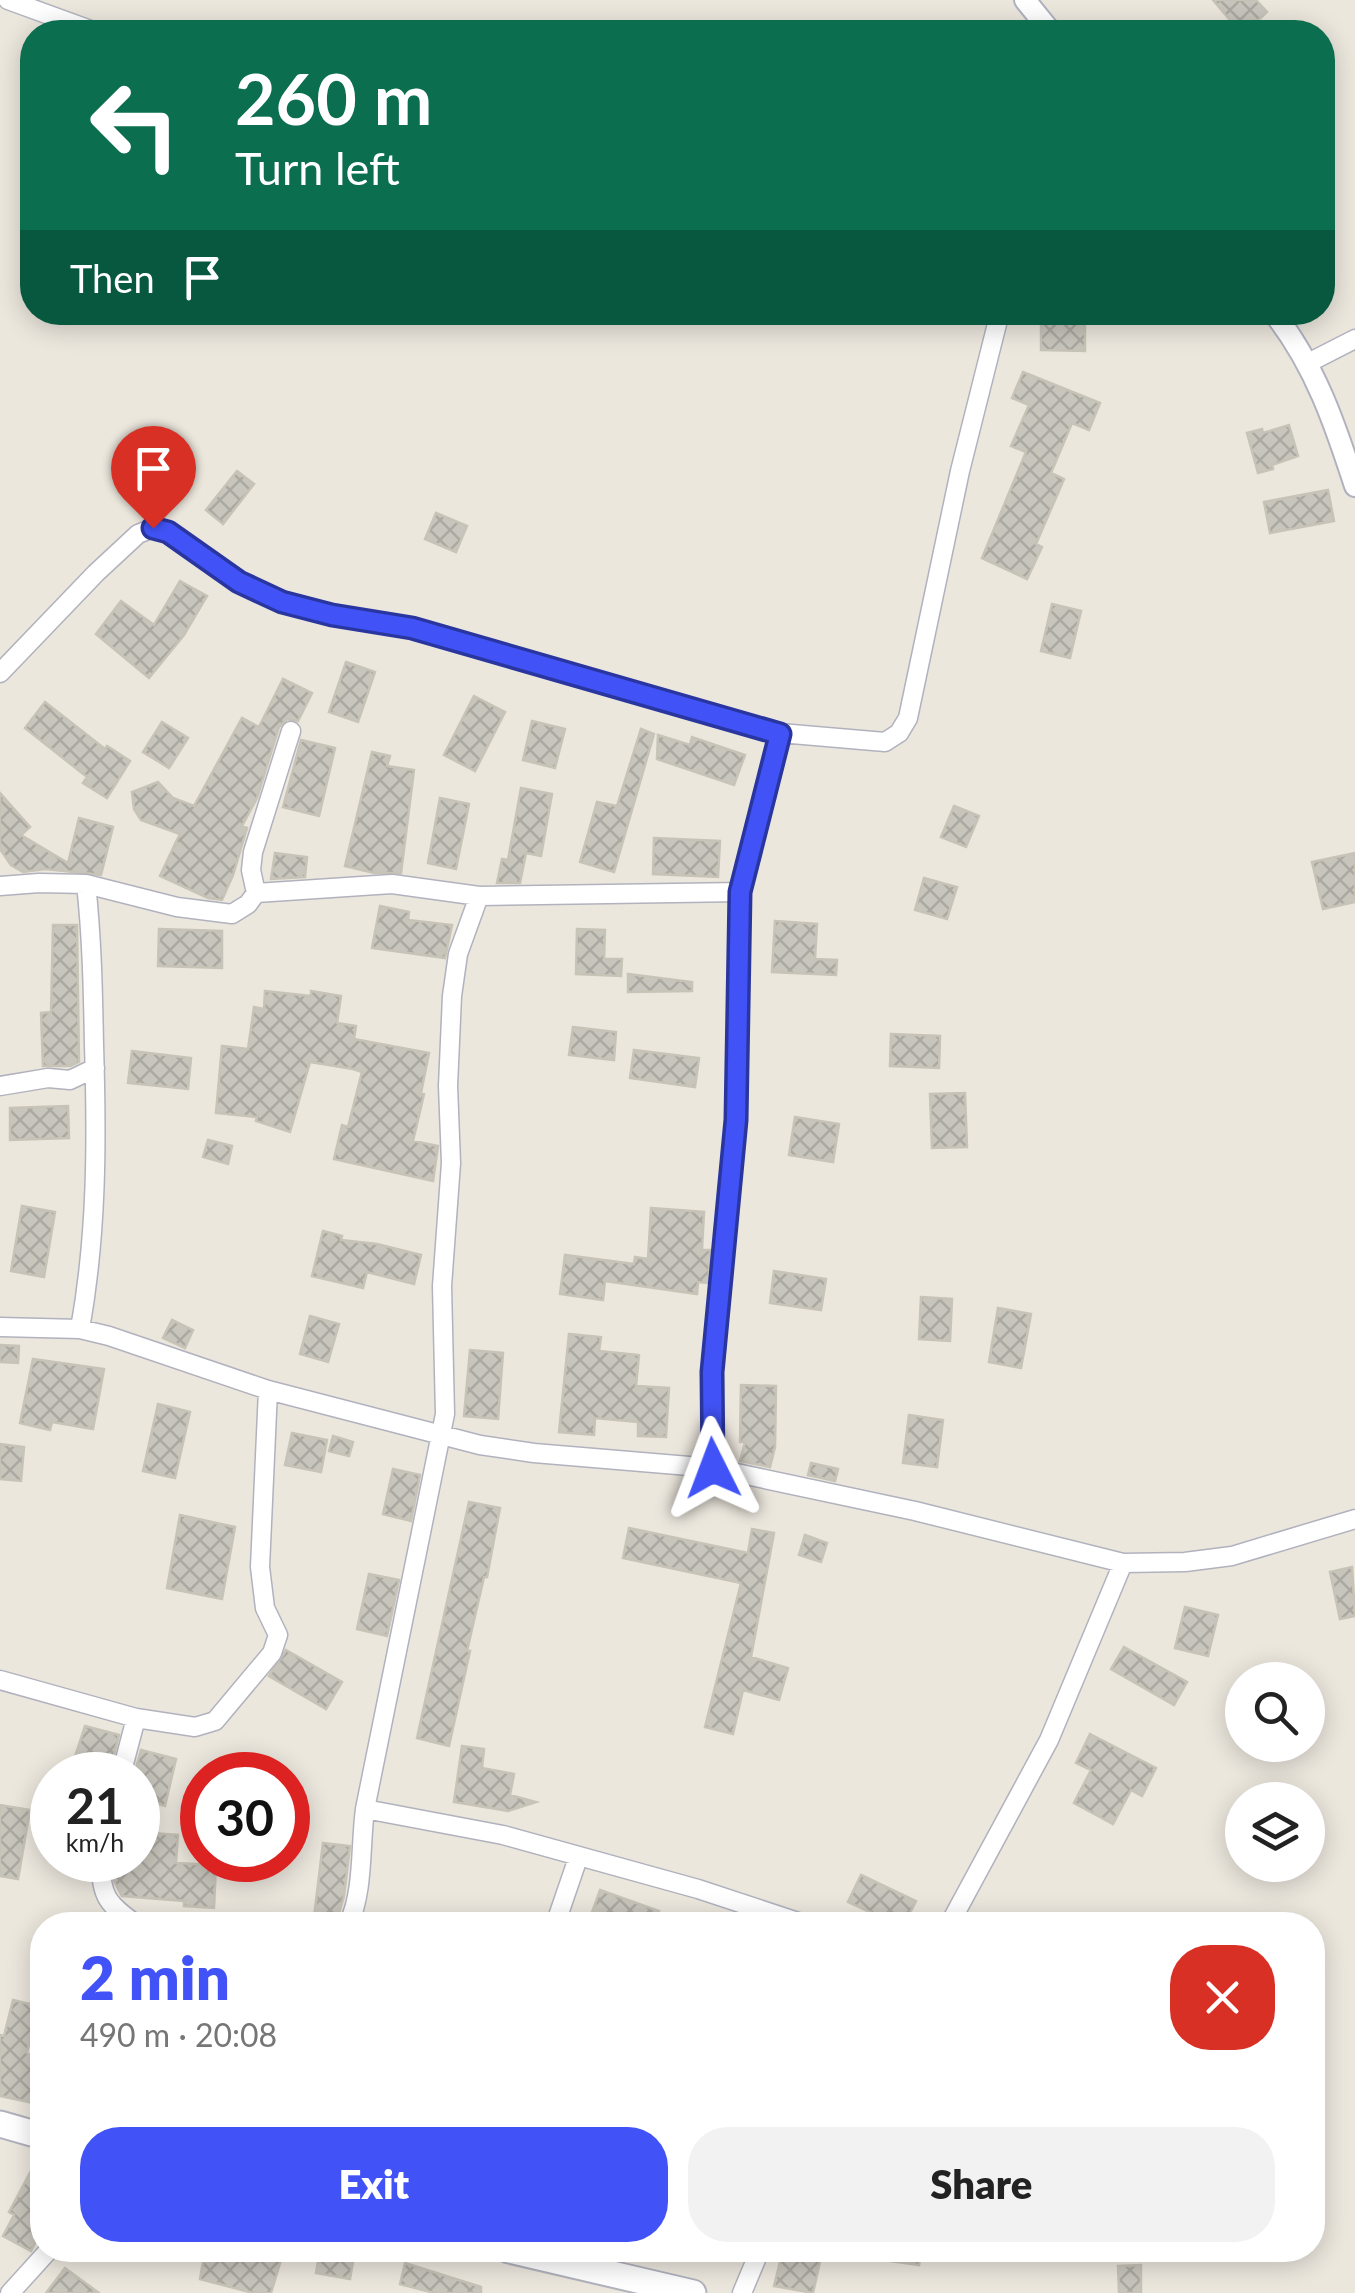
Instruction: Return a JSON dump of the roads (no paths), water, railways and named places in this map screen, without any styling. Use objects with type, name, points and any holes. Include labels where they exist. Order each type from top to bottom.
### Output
[{"type":"main road","points":[[0,2124],[30,2133]]},
{"type":"main road","points":[[560,2262],[693,2293]]},
{"type":"street","points":[[8,0],[63,20]]},
{"type":"street","points":[[1025,0],[1041,20]]},
{"type":"street","points":[[0,673],[138,534],[153,528],[168,532],[229,575],[282,602],[412,628],[780,734],[884,742],[899,733],[908,718],[960,471],[997,325]]},
{"type":"street","points":[[1283,325],[1308,363],[1329,406],[1355,486]]},
{"type":"street","points":[[1308,363],[1355,339]]},
{"type":"street","points":[[0,886],[39,882],[86,884],[177,907],[232,914],[248,904],[256,893],[251,870],[253,852],[290,730]]},
{"type":"street","points":[[713,1468],[712,1372],[736,1120],[740,892],[780,734]]},
{"type":"street","points":[[80,1329],[95,1208],[95,1068],[86,884]]},
{"type":"street","points":[[256,893],[392,884],[479,896],[740,892]]},
{"type":"street","points":[[352,1912],[359,1886],[364,1809],[442,1434],[446,1386],[442,1286],[450,1163],[452,996],[458,954],[479,896]]},
{"type":"street","points":[[0,1086],[48,1078],[70,1080],[95,1068]]},
{"type":"street","points":[[0,1327],[80,1329],[140,1344],[268,1390],[480,1445],[713,1468],[915,1511],[1123,1562],[1185,1562],[1232,1556],[1355,1518]]},
{"type":"street","points":[[0,1680],[136,1718],[195,1727],[215,1721],[272,1653],[278,1635],[265,1608],[260,1567],[268,1390]]},
{"type":"street","points":[[957,1912],[1049,1740],[1123,1562]]},
{"type":"street","points":[[127,1752],[136,1718]]},
{"type":"street","points":[[364,1809],[504,1835],[768,1912]]},
{"type":"street","points":[[562,1912],[578,1858]]},
{"type":"street","points":[[102,1882],[102,1892],[120,1912]]},
{"type":"street","points":[[10,2293],[38,2262]]},
{"type":"street","points":[[742,2293],[755,2262]]}]
